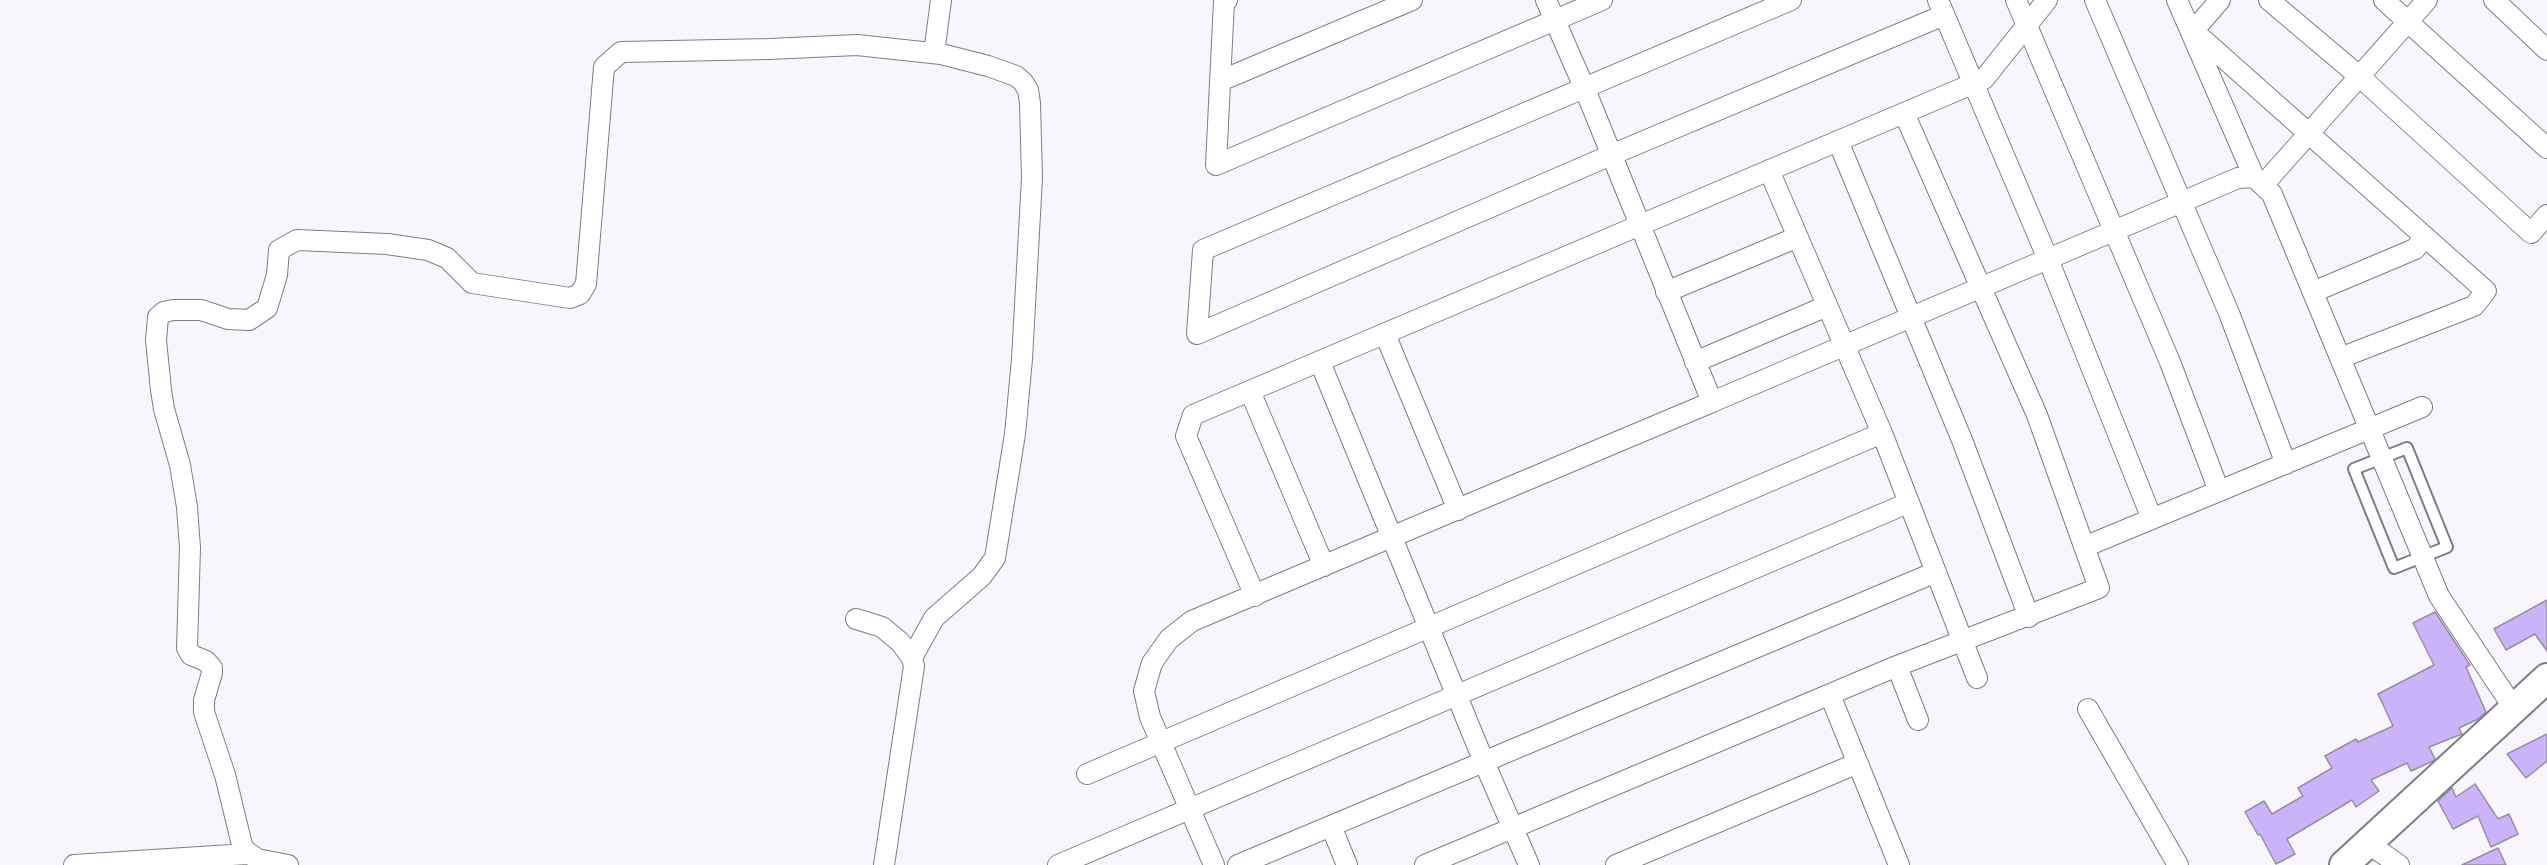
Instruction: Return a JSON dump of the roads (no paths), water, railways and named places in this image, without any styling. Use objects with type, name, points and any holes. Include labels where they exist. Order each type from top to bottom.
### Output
[{"type":"street","points":[[934,53],[940,0]]},
{"type":"street","points":[[1227,0],[1224,1],[1216,165],[1602,0]]},
{"type":"street","points":[[1220,81],[1412,0]]},
{"type":"street","points":[[1546,0],[1584,87],[1712,402]]},
{"type":"street","points":[[1791,0],[1203,250],[1197,334],[1611,155],[1941,7],[2048,259],[2152,519]]},
{"type":"street","points":[[2016,0],[2170,362],[2219,491]]},
{"type":"street","points":[[1255,596],[1186,436],[1193,415],[1984,79],[2047,0]]},
{"type":"street","points":[[2095,0],[2183,201],[2229,313],[2286,464]]},
{"type":"street","points":[[2178,0],[2259,181],[2272,194],[2439,596],[2515,710]]},
{"type":"street","points":[[2190,28],[2202,21],[2220,0]]},
{"type":"street","points":[[2269,0],[2360,76],[2531,233],[2547,215]]},
{"type":"street","points":[[2384,0],[2409,20],[2547,148]]},
{"type":"street","points":[[2259,181],[2309,134],[2427,0]]},
{"type":"street","points":[[2494,0],[2547,50]]},
{"type":"street","points":[[2190,28],[2486,291],[2474,306],[2340,358]]},
{"type":"street","points":[[247,854],[240,843],[225,775],[204,711],[204,700],[212,668],[206,661],[191,655],[187,648],[190,548],[187,507],[180,465],[161,390],[156,340],[158,316],[173,310],[201,310],[228,319],[249,320],[267,308],[277,275],[279,250],[297,240],[387,244],[428,250],[447,258],[472,283],[570,298],[580,294],[586,284],[604,67],[621,52],[857,45],[934,53],[988,66],[1016,76],[1026,86],[1030,97],[1032,178],[1017,412],[995,558],[982,576],[934,618],[912,658]]},
{"type":"street","points":[[1425,865],[1897,666],[2029,617],[2099,588],[2037,415],[1904,113]]},
{"type":"street","points":[[1838,141],[1962,440],[2029,617]]},
{"type":"street","points":[[1769,170],[1882,433],[1977,678]]},
{"type":"street","points":[[1214,865],[1150,717],[1144,691],[1152,663],[1169,639],[1192,621],[2238,178],[2259,181]]},
{"type":"street","points":[[1666,292],[1798,237]]},
{"type":"street","points":[[2313,292],[2415,249],[2425,237]]},
{"type":"street","points":[[1695,362],[1827,306]]},
{"type":"street","points":[[1385,334],[1458,510]]},
{"type":"street","points":[[1320,362],[1456,696],[1529,865]]},
{"type":"street","points":[[1250,391],[1324,566]]},
{"type":"street","points":[[2084,547],[2422,407]]},
{"type":"street","points":[[1087,774],[1882,433]]},
{"type":"street","points":[[1058,865],[1908,502]]},
{"type":"street","points":[[1238,865],[1936,572]]},
{"type":"street","points":[[856,618],[882,627],[900,642],[912,658],[914,666],[884,865]]},
{"type":"street","points":[[1897,666],[1918,720]]},
{"type":"street","points":[[2344,865],[2515,710],[2547,678]]},
{"type":"street","points":[[1830,694],[1899,865]]},
{"type":"street","points":[[2088,709],[2178,865]]},
{"type":"street","points":[[1238,865],[1484,762]]},
{"type":"street","points":[[1616,865],[1858,763]]},
{"type":"street","points":[[1331,826],[1347,865]]},
{"type":"street","points":[[2369,844],[2399,865]]},
{"type":"street","points":[[74,865],[247,854],[257,859],[288,865]]},
{"type":"lane","points":[[2407,448],[2448,547],[2422,557],[2394,568],[2354,469],[2407,448]]}]
